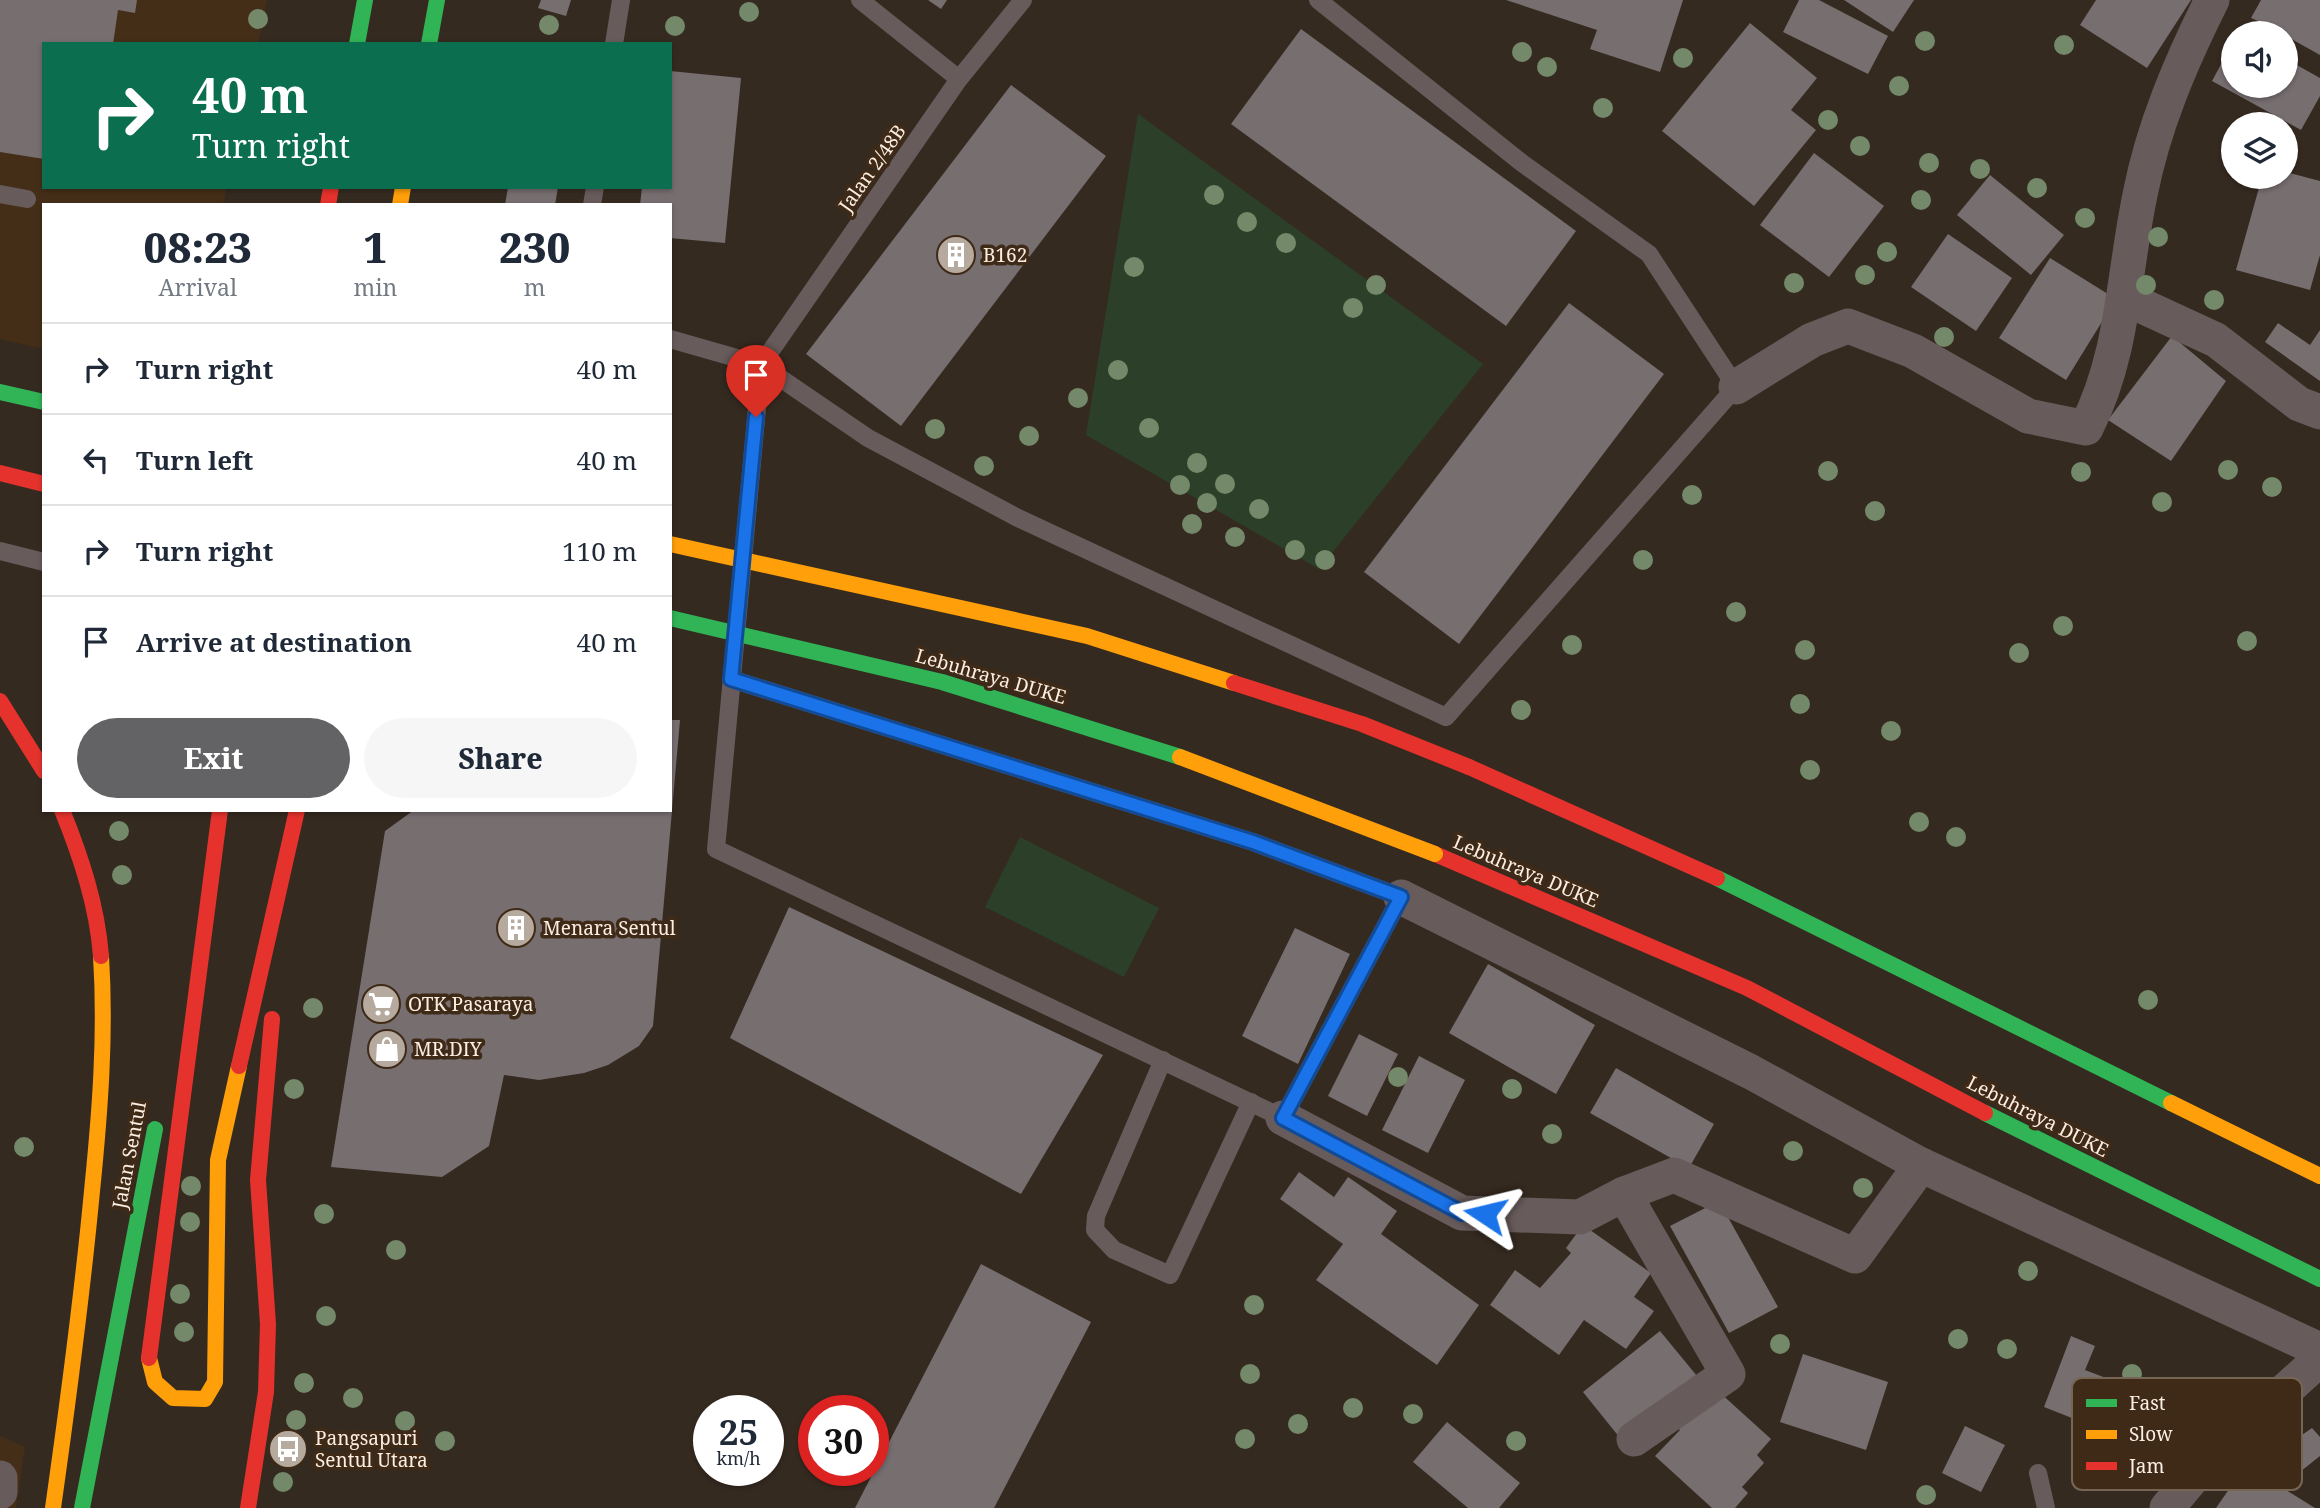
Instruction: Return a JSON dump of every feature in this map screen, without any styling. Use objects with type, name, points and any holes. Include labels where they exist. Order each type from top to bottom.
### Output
[{"type":"main road","points":[[357,42],[365,0]]},
{"type":"main road","points":[[429,42],[437,0]]},
{"type":"main road","points":[[0,392],[42,402]]},
{"type":"main road","points":[[0,473],[42,484]]},
{"type":"main road","points":[[672,544],[1087,636],[1362,724],[1469,767],[1674,857],[2320,1175]]},
{"type":"main road","name":"Lebuhraya DUKE","points":[[672,618],[854,658],[1031,708],[1312,806],[1435,855],[1747,988],[2047,1146],[2320,1279]]},
{"type":"main road","points":[[3,705],[42,768]]},
{"type":"main road","points":[[53,1508],[86,1256],[107,1026],[102,950],[89,884],[63,812]]},
{"type":"main road","points":[[218,812],[149,1360],[154,1384],[167,1396],[184,1401],[205,1399],[215,1382],[218,1160],[297,815]]},
{"type":"main road","points":[[174,1028],[218,812]]},
{"type":"main road","points":[[278,970],[297,815]]},
{"type":"main road","points":[[248,1508],[266,1392],[268,1324],[258,1180],[275,998]]},
{"type":"main road","name":"Jalan Sentul","points":[[82,1508],[159,1110]]},
{"type":"street","points":[[1736,387],[1812,340],[1848,326],[1913,351],[2028,416],[2086,428],[2105,392],[2125,298],[2140,195],[2154,143],[2177,72],[2212,0]]},
{"type":"street","points":[[2125,298],[2216,340],[2299,404],[2320,412]]},
{"type":"street","points":[[1401,897],[1751,1072],[1921,1165],[2320,1350]]},
{"type":"street","points":[[1283,1118],[1462,1213],[1580,1217],[1623,1194],[1674,1175],[1855,1256],[1921,1165]]},
{"type":"street","points":[[1623,1194],[1728,1374],[1634,1439]]},
{"type":"street","points":[[2299,1378],[2320,1359]]},
{"type":"street","points":[[0,1478],[0,1492]]},
{"type":"street","points":[[2167,1508],[2182,1490]]},
{"type":"lane","points":[[614,42],[621,0]]},
{"type":"lane","points":[[860,0],[959,79]]},
{"type":"lane","name":"Jalan 2/48B","points":[[761,365],[959,79],[1023,0]]},
{"type":"lane","points":[[672,341],[761,365],[868,438],[1018,518],[1446,717],[1736,387],[1649,254],[1522,163],[1318,0]]},
{"type":"lane","points":[[0,194],[27,200]]},
{"type":"lane","points":[[731,679],[1253,842],[1401,897],[1283,1118],[716,849],[731,679],[761,365]]},
{"type":"lane","points":[[0,551],[42,562]]},
{"type":"lane","points":[[1163,1060],[1096,1216],[1096,1230],[1114,1250],[1170,1275],[1251,1102]]},
{"type":"lane","points":[[2038,1473],[2046,1508]]},
{"type":"shaded area","points":[[0,0],[267,0],[258,42],[42,42],[42,189],[227,189],[223,203],[42,203],[42,349],[0,339]]},
{"type":"shaded area","points":[[0,1436],[25,1447],[16,1508],[0,1508]]},
{"type":"green space","points":[[1138,114],[1483,364],[1319,569],[1086,435]]},
{"type":"green space","points":[[1020,837],[1159,908],[1124,977],[985,907]]},
{"type":"building","points":[[0,0],[137,0],[135,13],[118,10],[113,42],[42,42],[42,159],[0,152]]},
{"type":"building","points":[[541,0],[571,0],[566,16],[538,8]]},
{"type":"building","points":[[928,0],[947,0],[941,9]]},
{"type":"building","points":[[1506,0],[1683,0],[1660,72],[1590,49],[1597,30]]},
{"type":"building","points":[[1799,0],[1819,0],[1888,36],[1868,74],[1783,32]]},
{"type":"building","points":[[1844,0],[1914,0],[1893,32]]},
{"type":"building","points":[[2096,0],[2191,0],[2147,68],[2080,25]]},
{"type":"building","points":[[2261,0],[2320,0],[2320,55],[2298,43],[2298,21],[2258,21],[2251,18]]},
{"type":"building","points":[[1750,23],[1817,78],[1791,110],[1816,130],[1754,206],[1662,131]]},
{"type":"building","points":[[1301,29],[1576,231],[1506,326],[1231,124]]},
{"type":"building","points":[[2221,64],[2221,86],[2212,81]]},
{"type":"building","points":[[2298,66],[2320,78],[2320,96],[2301,130],[2298,128],[2298,112],[2268,112],[2243,98],[2298,98]]},
{"type":"building","points":[[672,71],[741,78],[725,243],[672,238],[672,203],[640,203],[642,189],[672,189]]},
{"type":"building","name":"B162","points":[[1011,85],[1106,156],[901,426],[806,354]]},
{"type":"building","points":[[1814,153],[1884,206],[1829,277],[1760,225]]},
{"type":"building","points":[[1990,175],[2064,235],[2031,275],[1957,215]]},
{"type":"building","points":[[2298,175],[2320,181],[2320,255],[2310,290],[2236,270],[2259,189],[2298,189]]},
{"type":"building","points":[[508,189],[558,189],[555,203],[505,203]]},
{"type":"building","points":[[1948,234],[2012,278],[1976,331],[1911,287]]},
{"type":"building","points":[[2050,258],[2116,299],[2066,380],[1999,338]]},
{"type":"building","points":[[1569,303],[1664,374],[1459,644],[1364,572]]},
{"type":"building","points":[[2278,323],[2310,345],[2320,330],[2320,381],[2265,342]]},
{"type":"building","points":[[2172,336],[2226,381],[2171,461],[2108,420]]},
{"type":"building","name":"Menara Sentul","points":[[672,720],[680,720],[672,811]]},
{"type":"building","name":"Menara Sentul","points":[[411,812],[672,812],[653,1026],[639,1046],[608,1065],[584,1073],[539,1080],[504,1075],[489,1146],[442,1177],[331,1167],[385,831]]},
{"type":"building","points":[[789,907],[1103,1055],[1021,1194],[730,1038]]},
{"type":"building","points":[[1295,928],[1350,954],[1298,1064],[1242,1036]]},
{"type":"building","points":[[1488,964],[1595,1025],[1556,1094],[1449,1033]]},
{"type":"building","points":[[1359,1034],[1398,1054],[1367,1116],[1328,1096]]},
{"type":"building","points":[[1419,1056],[1465,1080],[1428,1153],[1382,1130]]},
{"type":"building","points":[[1616,1068],[1714,1124],[1689,1168],[1590,1113]]},
{"type":"building","points":[[1299,1172],[1334,1197],[1348,1177],[1397,1211],[1381,1234],[1479,1305],[1437,1365],[1316,1280],[1343,1244],[1280,1199]]},
{"type":"building","points":[[1719,1201],[1778,1307],[1729,1333],[1670,1226]]},
{"type":"building","points":[[1583,1225],[1651,1273],[1634,1297],[1654,1311],[1626,1349],[1584,1320],[1559,1355],[1490,1305],[1515,1270],[1540,1288],[1571,1253],[1566,1248]]},
{"type":"building","points":[[981,1264],[1091,1322],[994,1508],[855,1508],[866,1486],[889,1486],[889,1442]]},
{"type":"building","points":[[1660,1331],[1697,1376],[1620,1438],[1583,1392]]},
{"type":"building","points":[[2071,1336],[2095,1346],[2085,1370],[2106,1378],[2072,1378],[2072,1418],[2044,1407]]},
{"type":"building","points":[[1803,1354],[1888,1382],[1866,1450],[1780,1422]]},
{"type":"building","points":[[1718,1391],[1771,1439],[1757,1455],[1764,1463],[1742,1487],[1748,1493],[1735,1508],[1712,1508],[1655,1456],[1680,1430],[1673,1424]]},
{"type":"building","points":[[1447,1422],[1520,1483],[1499,1508],[1468,1508],[1413,1462]]},
{"type":"building","points":[[1965,1426],[2005,1445],[1981,1492],[1942,1473]]},
{"type":"building","points":[[2312,1428],[2320,1437],[2320,1456],[2302,1470],[2302,1435]]},
{"type":"building","points":[[2228,1490],[2286,1490],[2315,1508],[2216,1508]]},
{"type":"traffic: fast","points":[[357,42],[365,0]]},
{"type":"traffic: fast","points":[[429,42],[437,0]]},
{"type":"traffic: fast","points":[[0,392],[42,402]]},
{"type":"traffic: fast","points":[[672,618],[942,682],[1180,757]]},
{"type":"traffic: fast","points":[[1717,878],[2171,1103]]},
{"type":"traffic: fast","points":[[1985,1113],[2320,1279]]},
{"type":"traffic: fast","points":[[82,1508],[155,1129]]},
{"type":"traffic: slow","points":[[400,203],[403,189]]},
{"type":"traffic: slow","points":[[672,544],[1087,636],[1234,683]]},
{"type":"traffic: slow","points":[[1180,757],[1435,854]]},
{"type":"traffic: slow","points":[[53,1508],[79,1310],[97,1132],[102,1044],[101,956]]},
{"type":"traffic: slow","points":[[149,1358],[155,1382],[173,1398],[205,1399],[215,1382],[218,1160],[239,1066]]},
{"type":"traffic: slow","points":[[2171,1103],[2320,1176]]},
{"type":"traffic: jam","points":[[328,203],[331,189]]},
{"type":"traffic: jam","points":[[0,473],[42,484]]},
{"type":"traffic: jam","points":[[1234,683],[1362,724],[1469,767]]},
{"type":"traffic: jam","points":[[0,701],[42,768]]},
{"type":"traffic: jam","points":[[1469,767],[1717,878]]},
{"type":"traffic: jam","points":[[63,812],[87,882],[96,918],[101,956]]},
{"type":"traffic: jam","points":[[149,1358],[220,812]]},
{"type":"traffic: jam","points":[[239,1066],[297,812]]},
{"type":"traffic: jam","points":[[1435,854],[1747,988],[1985,1113]]},
{"type":"traffic: jam","points":[[248,1508],[266,1392],[268,1324],[258,1180],[272,1019]]},
{"type":"place","name":"B162","points":[[956,255]]},
{"type":"place","name":"Menara Sentul","points":[[516,928]]},
{"type":"place","name":"OTK Pasaraya","points":[[381,1004]]},
{"type":"place","name":"MR.DIY","points":[[387,1049]]},
{"type":"place","name":"Pangsapuri Sentul Utara","points":[[288,1449]]},
{"type":"route","points":[[756,417],[731,679],[1253,842],[1401,897],[1283,1118],[1462,1213],[1485,1214]]}]
